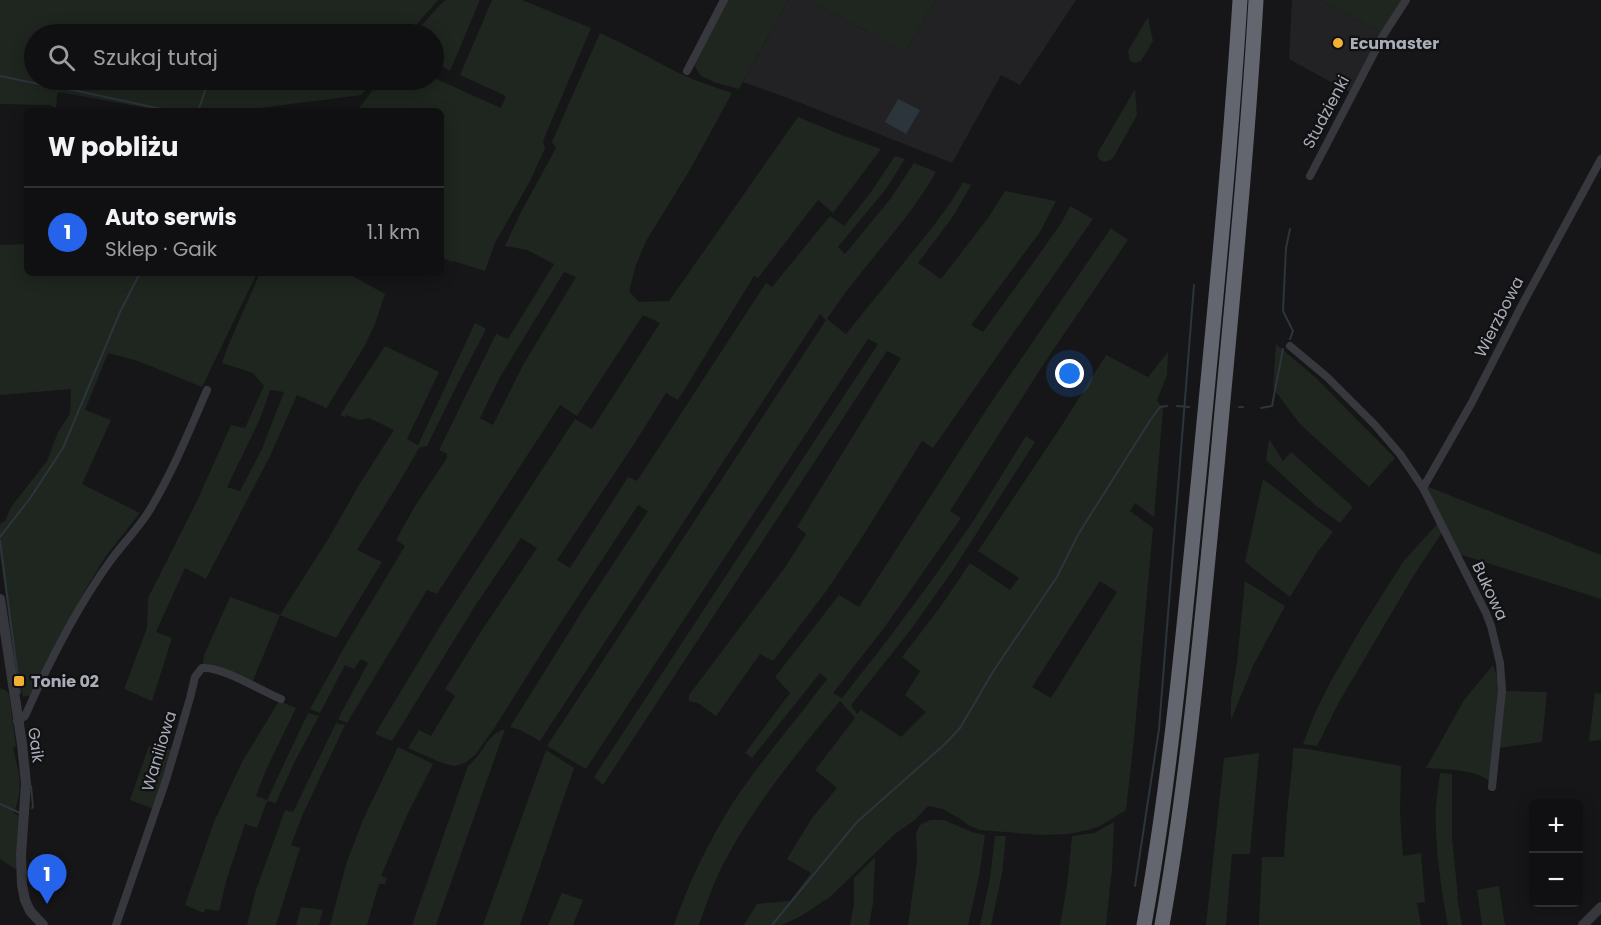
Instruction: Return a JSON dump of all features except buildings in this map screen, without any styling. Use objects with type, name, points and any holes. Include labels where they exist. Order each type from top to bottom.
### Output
[{"type":"highway","points":[[1144,925],[1161,823],[1180,666],[1229,160],[1240,0]]},
{"type":"highway","points":[[1162,925],[1185,773],[1200,643],[1250,112],[1257,0]]},
{"type":"street","points":[[687,71],[724,0]]},
{"type":"street","name":"Studzienki","points":[[1310,176],[1384,34],[1406,0]]},
{"type":"street","name":"Wierzbowa","points":[[1423,488],[1473,401],[1601,159]]},
{"type":"street","name":"Bukowa","points":[[1290,346],[1327,377],[1375,425],[1400,454],[1423,488],[1423,492],[1486,613],[1500,663],[1502,690],[1492,787]]},
{"type":"street","points":[[18,721],[25,716],[80,607],[111,560],[151,507],[173,467],[207,390]]},
{"type":"street","name":"Gaik","points":[[0,599],[26,784],[21,855],[22,885],[30,911],[43,925]]},
{"type":"street","name":"Waniliowa","points":[[116,925],[167,777],[195,677],[202,668],[208,667],[236,677],[281,699]]},
{"type":"street","points":[[1582,925],[1601,907]]},
{"type":"shaded area","points":[[0,0],[438,0],[417,24],[24,24],[24,90],[365,90],[361,95],[260,108],[147,108],[59,92],[56,108],[50,105],[0,104]]},
{"type":"shaded area","points":[[446,0],[480,0],[450,71],[444,68],[444,24],[423,24]]},
{"type":"shaded area","points":[[492,0],[522,0],[591,28],[543,141],[545,148],[530,181],[495,243],[485,271],[444,258],[444,108],[359,108],[373,90],[444,90],[444,82],[501,108],[506,96],[460,75]]},
{"type":"shaded area","points":[[727,0],[788,0],[739,89],[701,76],[695,67],[696,56]]},
{"type":"shaded area","points":[[788,0],[807,0],[905,51],[936,0],[1076,0],[1020,85],[1001,75],[952,163],[743,82]]},
{"type":"shaded area","points":[[807,0],[936,0],[905,51]]},
{"type":"shaded area","points":[[1292,0],[1319,0],[1383,33],[1351,93],[1289,59]]},
{"type":"shaded area","points":[[1319,0],[1403,0],[1383,33]]},
{"type":"shaded area","points":[[1148,17],[1153,41],[1141,61],[1135,63],[1130,61],[1128,51]]},
{"type":"shaded area","points":[[600,33],[679,73],[732,93],[691,168],[646,241],[629,291],[639,302],[669,301],[798,117],[881,149],[833,213],[818,200],[758,278],[754,276],[678,400],[666,393],[557,560],[570,568],[628,477],[637,481],[766,283],[772,287],[830,216],[844,226],[871,192],[895,156],[905,159],[886,189],[838,247],[845,254],[891,198],[914,163],[936,172],[911,210],[827,319],[846,334],[931,229],[963,182],[971,185],[954,215],[918,263],[941,279],[988,218],[1005,191],[1056,201],[1040,232],[971,325],[983,332],[1062,222],[1070,206],[1093,219],[933,448],[922,441],[827,590],[773,661],[760,654],[716,716],[698,703],[689,701],[689,695],[786,566],[806,534],[797,527],[901,358],[887,351],[603,785],[594,777],[878,344],[868,339],[586,769],[547,746],[826,320],[820,314],[540,741],[510,727],[648,511],[638,505],[475,755],[465,763],[454,766],[408,748],[419,730],[431,736],[455,696],[445,689],[537,548],[521,538],[475,606],[392,741],[375,734],[442,623],[575,419],[592,429],[660,323],[643,315],[577,416],[560,405],[437,594],[427,590],[347,723],[338,719],[368,663],[361,659],[354,669],[345,665],[320,713],[310,709],[405,546],[396,540],[415,506],[447,458],[447,454],[439,450],[496,334],[508,339],[554,264],[527,250],[505,246],[556,148],[552,142]],"holes":[[[564,272],[576,277],[523,365],[493,425],[480,418],[500,377]]]},
{"type":"shaded area","points":[[1135,89],[1137,115],[1113,158],[1103,161],[1097,154]]},
{"type":"shaded area","points":[[898,99],[920,110],[906,134],[885,122]]},
{"type":"shaded area","points":[[1111,228],[1128,240],[1043,365],[950,511],[961,518],[884,628],[833,693],[842,698],[889,638],[972,523],[1026,436],[1035,442],[951,573],[909,632],[851,705],[857,714],[861,710],[901,737],[926,712],[905,695],[920,671],[902,657],[970,563],[1010,590],[1019,578],[978,551],[1106,355],[1148,377],[1168,352],[1167,375],[1157,400],[1163,409],[1154,517],[1135,503],[1130,511],[1153,528],[1126,810],[1100,826],[1088,830],[1068,834],[1041,835],[980,830],[943,809],[928,806],[915,820],[896,833],[830,897],[801,916],[782,925],[744,925],[757,904],[790,901],[811,873],[787,859],[812,818],[837,788],[815,770],[855,718],[840,701],[751,816],[719,873],[699,925],[674,925],[700,863],[732,804],[827,679],[820,673],[752,758],[745,753],[790,693],[775,677],[839,595],[859,607],[988,407]],"holes":[[[1100,581],[1117,592],[1051,698],[1032,687]]]},
{"type":"shaded area","points":[[24,244],[24,276],[256,276],[202,387],[138,361],[108,353],[85,410],[111,420],[82,484],[140,513],[106,556],[84,592],[32,695],[23,697],[21,686],[17,685],[0,553],[0,524],[5,521],[11,507],[47,461],[58,432],[70,414],[71,389],[0,395],[0,245]]},
{"type":"shaded area","points":[[259,276],[352,276],[385,294],[364,347],[326,409],[297,395],[270,456],[206,579],[185,568],[156,632],[172,638],[152,701],[124,689],[147,628],[148,598],[195,505],[231,425],[245,428],[264,386],[253,373],[222,363]],"holes":[[[270,390],[284,392],[262,449],[240,491],[227,487],[260,419]]]},
{"type":"shaded area","points":[[475,323],[486,329],[427,446],[419,448],[357,550],[382,562],[336,638],[280,615],[394,430],[369,418],[359,420],[340,415],[385,346],[439,372],[407,439],[418,445]]},
{"type":"shaded area","points":[[1276,344],[1316,378],[1395,458],[1369,487],[1300,424],[1273,388]]},
{"type":"shaded area","points":[[1269,439],[1283,461],[1291,452],[1353,507],[1340,523],[1315,505],[1266,460]]},
{"type":"shaded area","points":[[1263,479],[1333,532],[1290,597],[1245,562]]},
{"type":"shaded area","points":[[1426,486],[1601,555],[1601,599],[1459,554]]},
{"type":"shaded area","points":[[1438,523],[1443,531],[1414,575],[1339,702],[1317,746],[1303,744],[1331,681],[1360,630],[1403,562]]},
{"type":"shaded area","points":[[1245,581],[1285,606],[1253,666],[1231,720],[1231,699]]},
{"type":"shaded area","points":[[230,597],[280,615],[252,683],[203,664],[204,655]]},
{"type":"shaded area","points":[[1493,665],[1498,680],[1499,699],[1491,782],[1468,772],[1426,768],[1464,700]]},
{"type":"shaded area","points":[[0,688],[9,694],[16,746],[13,748],[20,788],[14,813],[19,816],[17,870],[0,859]]},
{"type":"shaded area","points":[[1504,691],[1547,692],[1542,742],[1498,748]]},
{"type":"shaded area","points":[[1595,693],[1601,694],[1601,740],[1589,741]]},
{"type":"shaded area","points":[[279,701],[296,708],[256,796],[267,800],[308,713],[319,716],[276,803],[267,801],[257,828],[245,824],[219,911],[205,909],[204,913],[185,905],[214,822],[242,762]]},
{"type":"shaded area","points":[[336,723],[345,725],[291,845],[300,848],[276,925],[247,925],[256,890],[285,810],[293,812]]},
{"type":"shaded area","points":[[505,729],[436,925],[412,925],[468,766],[493,735]]},
{"type":"shaded area","points":[[149,746],[173,750],[154,809],[130,800]]},
{"type":"shaded area","points":[[398,747],[433,764],[408,813],[381,876],[387,878],[385,884],[379,884],[367,925],[330,925],[347,861],[363,820]]},
{"type":"shaded area","points":[[1293,748],[1401,766],[1400,813],[1403,856],[1421,853],[1425,902],[1417,903],[1421,925],[1259,925],[1262,857],[1284,857]]},
{"type":"shaded area","points":[[546,750],[574,768],[520,925],[483,925]]},
{"type":"shaded area","points":[[1259,753],[1250,854],[1232,854],[1226,925],[1206,925],[1224,758]]},
{"type":"shaded area","points":[[1440,773],[1452,774],[1452,839],[1462,925],[1448,925],[1441,881],[1436,819]]},
{"type":"shaded area","points":[[930,820],[944,820],[985,835],[968,925],[908,925],[917,861],[916,833],[920,825]]},
{"type":"shaded area","points":[[1114,822],[1106,925],[1060,925],[1072,836],[1094,833]]},
{"type":"shaded area","points":[[995,836],[1006,836],[1002,874],[991,925],[980,925],[990,878]]},
{"type":"shaded area","points":[[875,857],[873,903],[869,925],[850,925],[854,904],[854,878]]},
{"type":"shaded area","points":[[1499,886],[1505,925],[1482,925],[1477,890]]},
{"type":"shaded area","points":[[562,893],[583,900],[573,925],[548,925]]},
{"type":"shaded area","points":[[301,907],[323,910],[319,925],[296,925]]},
{"type":"waterway","points":[[0,76],[24,81]]},
{"type":"waterway","points":[[73,90],[157,108]]},
{"type":"waterway","points":[[199,108],[205,90]]},
{"type":"waterway","points":[[1290,229],[1286,248],[1283,311],[1293,331],[1290,339]]},
{"type":"waterway","points":[[0,537],[31,497],[63,448],[120,312],[138,276]]},
{"type":"waterway","points":[[1135,886],[1159,729],[1194,285]]},
{"type":"waterway","points":[[1261,408],[1272,406],[1283,349]]},
{"type":"waterway","points":[[772,925],[857,822],[960,728],[994,670],[1057,577],[1079,533],[1151,419],[1160,407],[1167,406]]},
{"type":"waterway","points":[[1177,406],[1189,407]]},
{"type":"waterway","points":[[0,541],[20,693]]},
{"type":"waterway","points":[[31,786],[32,808]]},
{"type":"waterway","points":[[0,804],[20,813]]},
{"type":"place","name":"Ecumaster","points":[[1338,43]]},
{"type":"place","name":"Tonie 02","points":[[19,681]]},
{"type":"place","name":"Auto serwis","points":[[47,904]]}]
